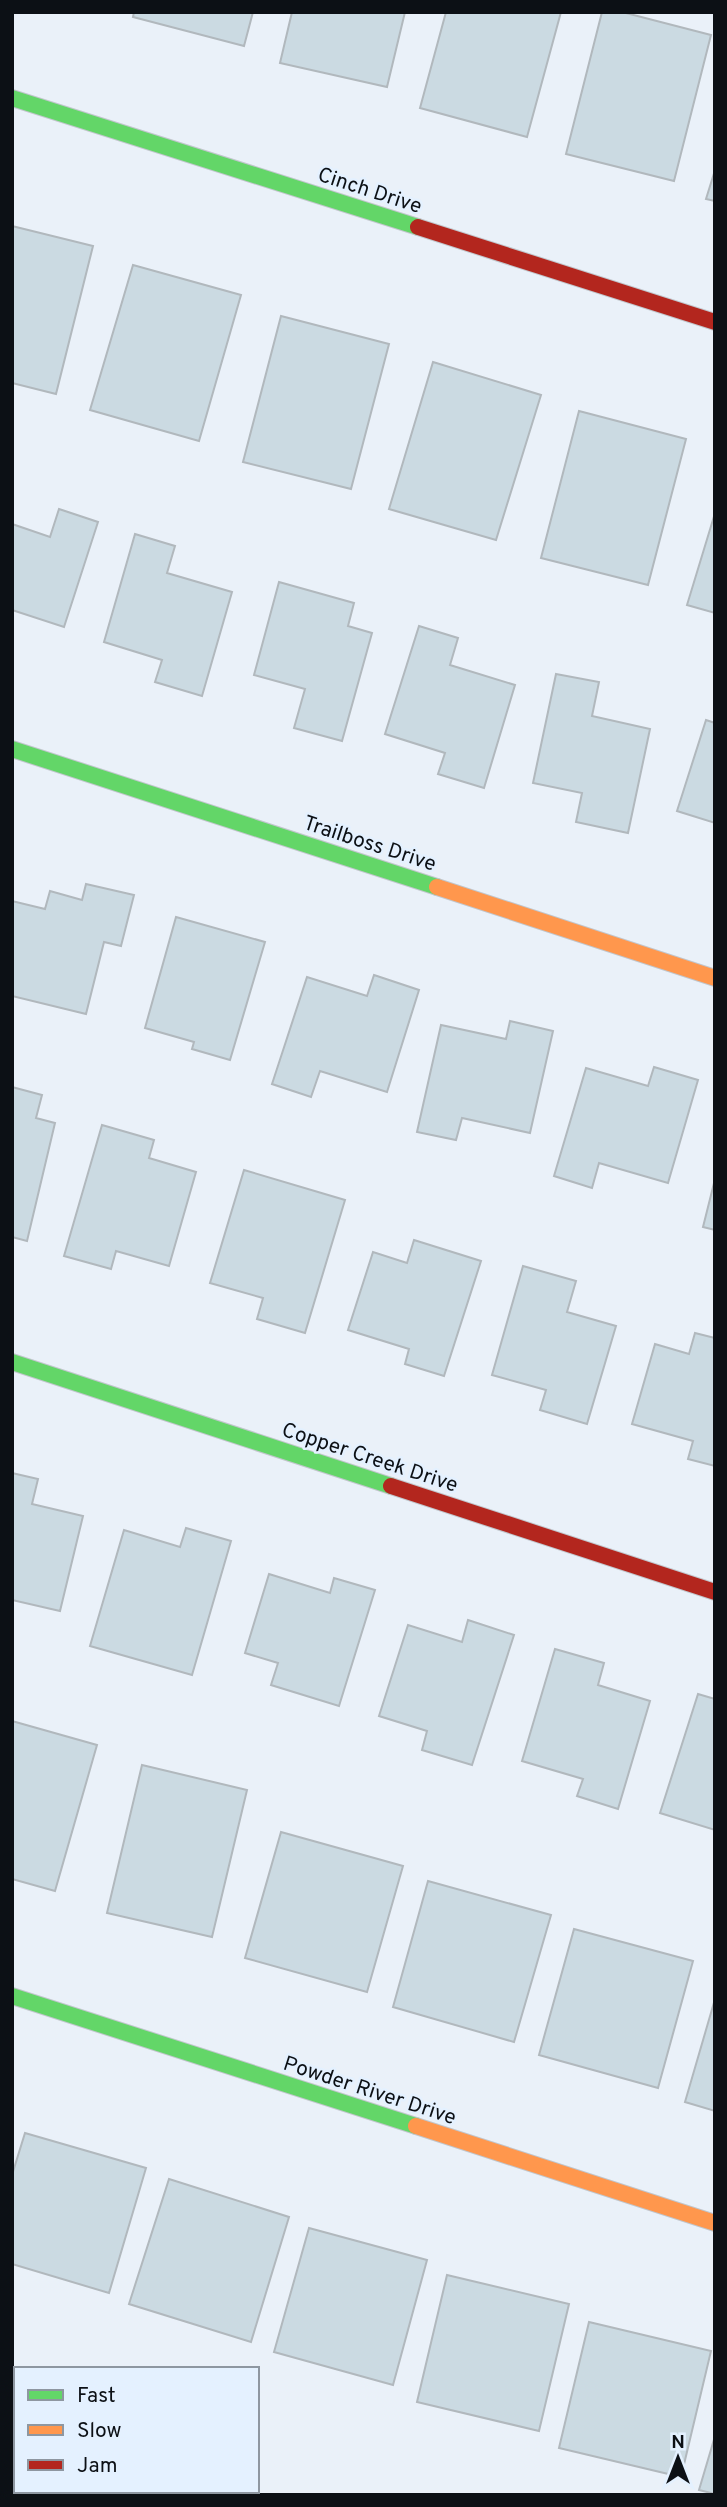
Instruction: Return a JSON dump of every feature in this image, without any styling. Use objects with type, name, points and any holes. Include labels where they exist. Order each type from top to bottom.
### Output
[{"type":"street","name":"Cinch Drive","points":[[12,98],[715,322]]},
{"type":"street","name":"Trailboss Drive","points":[[12,749],[715,978]]},
{"type":"street","name":"Copper Creek Drive","points":[[12,1362],[715,1592]]},
{"type":"street","name":"Powder River Drive","points":[[12,1996],[715,2223]]},
{"type":"building","points":[[134,12],[253,12],[244,46],[133,17]]},
{"type":"building","points":[[292,12],[405,12],[387,87],[280,63]]},
{"type":"building","points":[[446,12],[561,12],[527,137],[420,108]]},
{"type":"building","points":[[602,12],[622,12],[711,35],[674,181],[566,154]]},
{"type":"building","points":[[715,170],[715,201],[706,199]]},
{"type":"building","points":[[12,226],[93,246],[56,394],[12,383]]},
{"type":"building","points":[[133,265],[241,295],[199,441],[90,410]]},
{"type":"building","points":[[281,316],[389,344],[351,489],[243,462]]},
{"type":"building","points":[[433,362],[541,395],[496,540],[389,509]]},
{"type":"building","points":[[579,411],[686,439],[648,585],[541,558]]},
{"type":"building","points":[[59,509],[98,522],[64,627],[12,610],[12,524],[50,537]]},
{"type":"building","points":[[715,513],[715,613],[687,605]]},
{"type":"building","points":[[135,534],[175,546],[167,573],[232,592],[202,696],[155,682],[162,660],[104,642]]},
{"type":"building","points":[[279,582],[354,603],[348,626],[372,633],[342,741],[294,728],[305,689],[254,675]]},
{"type":"building","points":[[419,626],[458,638],[450,665],[515,685],[484,788],[438,774],[445,753],[385,734]]},
{"type":"building","points":[[556,674],[599,682],[592,716],[650,729],[628,833],[576,822],[582,793],[533,783]]},
{"type":"building","points":[[706,720],[715,723],[715,823],[677,811]]},
{"type":"building","points":[[86,884],[134,895],[121,946],[104,942],[86,1014],[12,996],[12,901],[45,909],[50,891],[82,900]]},
{"type":"building","points":[[176,917],[265,942],[230,1060],[192,1049],[194,1042],[145,1028]]},
{"type":"building","points":[[374,975],[419,990],[387,1092],[320,1071],[311,1097],[272,1084],[307,977],[367,996]]},
{"type":"building","points":[[510,1021],[553,1031],[530,1133],[462,1118],[456,1140],[417,1132],[441,1025],[506,1039]]},
{"type":"building","points":[[654,1067],[698,1080],[668,1183],[599,1163],[592,1188],[554,1176],[586,1068],[648,1086]]},
{"type":"building","points":[[12,1087],[42,1095],[36,1118],[55,1123],[27,1241],[12,1237]]},
{"type":"building","points":[[102,1125],[154,1140],[149,1158],[196,1172],[169,1266],[116,1251],[111,1269],[64,1256]]},
{"type":"building","points":[[244,1170],[345,1200],[305,1333],[257,1319],[263,1298],[210,1283]]},
{"type":"building","points":[[715,1179],[715,1230],[703,1227]]},
{"type":"building","points":[[414,1240],[481,1261],[444,1376],[405,1364],[409,1349],[348,1330],[373,1252],[407,1263]]},
{"type":"building","points":[[523,1266],[576,1281],[567,1312],[616,1326],[587,1424],[540,1410],[546,1390],[492,1375]]},
{"type":"building","points":[[695,1333],[715,1338],[715,1466],[688,1459],[693,1441],[632,1424],[655,1344],[689,1354]]},
{"type":"building","points":[[12,1473],[38,1479],[32,1504],[83,1516],[60,1611],[12,1600]]},
{"type":"building","points":[[186,1528],[231,1541],[192,1675],[90,1646],[124,1530],[180,1547]]},
{"type":"building","points":[[269,1574],[330,1593],[334,1578],[375,1590],[339,1706],[271,1685],[278,1663],[245,1653]]},
{"type":"building","points":[[468,1620],[514,1635],[472,1765],[422,1750],[427,1731],[379,1716],[408,1625],[462,1642]]},
{"type":"building","points":[[555,1649],[604,1663],[598,1685],[650,1701],[618,1809],[577,1796],[583,1779],[522,1761]]},
{"type":"building","points":[[698,1694],[715,1699],[715,1830],[660,1813]]},
{"type":"building","points":[[12,1721],[97,1745],[55,1891],[12,1879]]},
{"type":"building","points":[[142,1765],[247,1790],[212,1937],[107,1913]]},
{"type":"building","points":[[281,1832],[403,1866],[367,1992],[245,1958]]},
{"type":"building","points":[[428,1881],[551,1915],[514,2042],[393,2007]]},
{"type":"building","points":[[574,1929],[693,1961],[658,2088],[539,2055]]},
{"type":"building","points":[[715,1999],[715,2111],[685,2102]]},
{"type":"building","points":[[25,2133],[146,2168],[109,2293],[12,2264],[12,2175]]},
{"type":"building","points":[[169,2179],[289,2217],[251,2342],[129,2304]]},
{"type":"building","points":[[309,2228],[427,2260],[393,2385],[274,2352]]},
{"type":"building","points":[[447,2275],[569,2304],[539,2431],[417,2402]]},
{"type":"building","points":[[589,2322],[711,2351],[681,2477],[559,2448]]},
{"type":"building","points":[[715,2436],[715,2494],[699,2490]]},
{"type":"traffic: fast","points":[[12,98],[418,227]]},
{"type":"traffic: fast","points":[[12,749],[437,887]]},
{"type":"traffic: fast","points":[[12,1362],[391,1486]]},
{"type":"traffic: fast","points":[[12,1996],[416,2126]]},
{"type":"traffic: slow","points":[[437,887],[715,978]]},
{"type":"traffic: slow","points":[[416,2126],[715,2223]]},
{"type":"traffic: jam","points":[[418,227],[715,322]]},
{"type":"traffic: jam","points":[[391,1486],[715,1592]]}]
